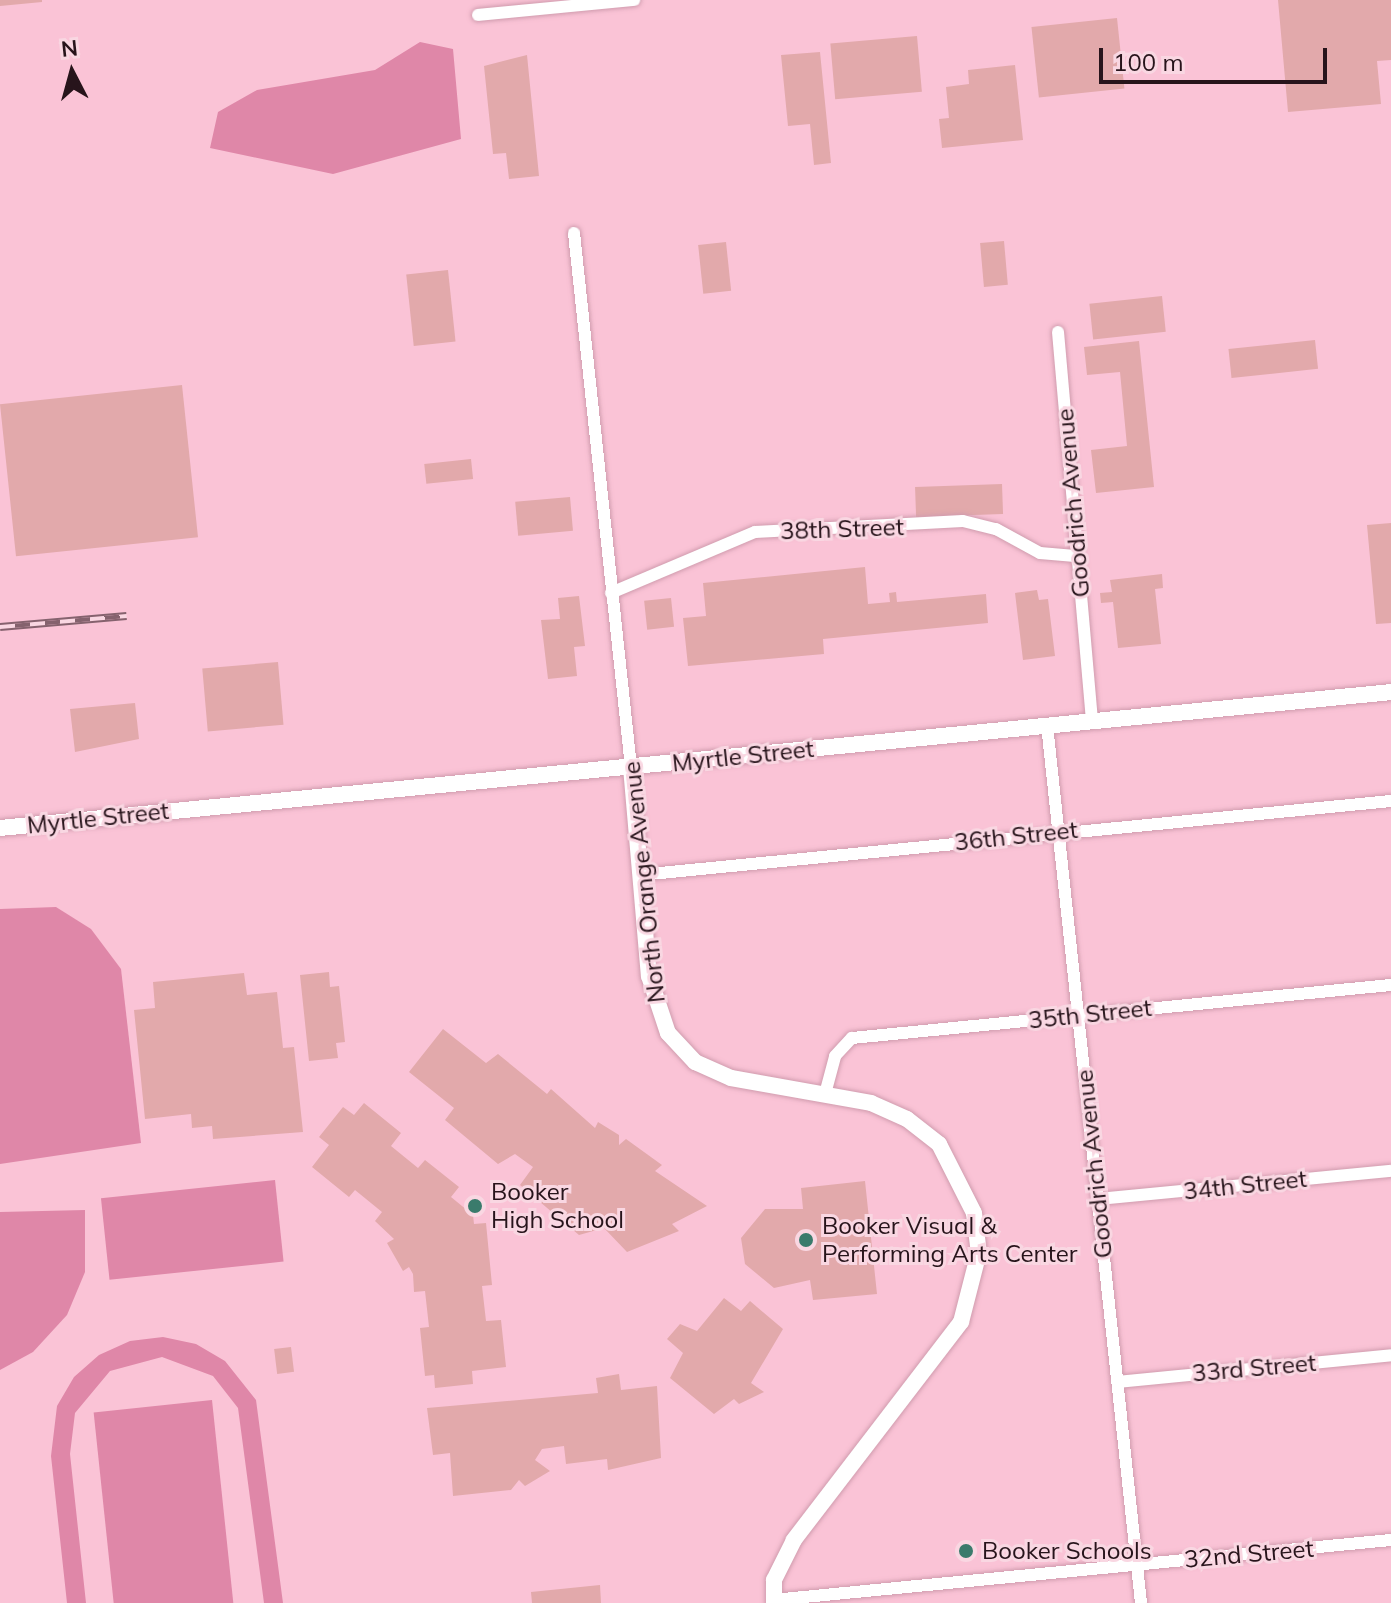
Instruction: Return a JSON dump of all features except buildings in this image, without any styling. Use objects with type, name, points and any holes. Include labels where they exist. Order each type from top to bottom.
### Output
[{"type":"street","points":[[478,15],[634,0]]},
{"type":"street","name":"North Orange Avenue","points":[[574,233],[653,995],[681,1049],[731,1078],[871,1103],[907,1119],[939,1144],[974,1213],[979,1252],[961,1322],[794,1540],[774,1580],[773,1601]]},
{"type":"street","name":"Goodrich Avenue","points":[[1058,332],[1092,721]]},
{"type":"street","name":"38th Street","points":[[611,593],[755,532],[963,521],[996,529],[1040,553],[1078,556]]},
{"type":"street","name":"Myrtle Street","points":[[0,828],[1391,692]]},
{"type":"street","name":"Goodrich Avenue","points":[[1047,725],[1141,1603]]},
{"type":"street","name":"36th Street","points":[[640,875],[1391,801]]},
{"type":"street","name":"35th Street","points":[[825,1094],[835,1056],[852,1038],[1391,985]]},
{"type":"street","name":"34th Street","points":[[1099,1199],[1391,1171]]},
{"type":"street","name":"33rd Street","points":[[1118,1382],[1391,1355]]},
{"type":"street","name":"32nd Street","points":[[773,1601],[1391,1540]]},
{"type":"shaded area","points":[[420,42],[453,49],[461,139],[333,174],[210,148],[218,112],[257,90],[375,70]]},
{"type":"shaded area","points":[[56,907],[91,929],[121,969],[141,1143],[0,1164],[0,909]]},
{"type":"shaded area","points":[[275,1180],[284,1262],[110,1280],[101,1198]]},
{"type":"shaded area","points":[[85,1210],[85,1272],[67,1315],[33,1352],[0,1370],[0,1212]]},
{"type":"shaded area","points":[[163,1337],[196,1344],[225,1361],[256,1400],[283,1603],[264,1603],[238,1408],[213,1376],[162,1357],[110,1371],[75,1413],[70,1454],[86,1603],[67,1603],[51,1456],[57,1406],[74,1377],[99,1355],[130,1341]]},
{"type":"shaded area","points":[[212,1400],[233,1603],[114,1603],[94,1412]]},
{"type":"railway","points":[[0,627],[127,616]]},
{"type":"place","name":"Booker High School","points":[[475,1206]]},
{"type":"place","name":"Booker Visual & Performing Arts Center","points":[[806,1240]]},
{"type":"place","name":"Booker Schools","points":[[966,1551]]}]
